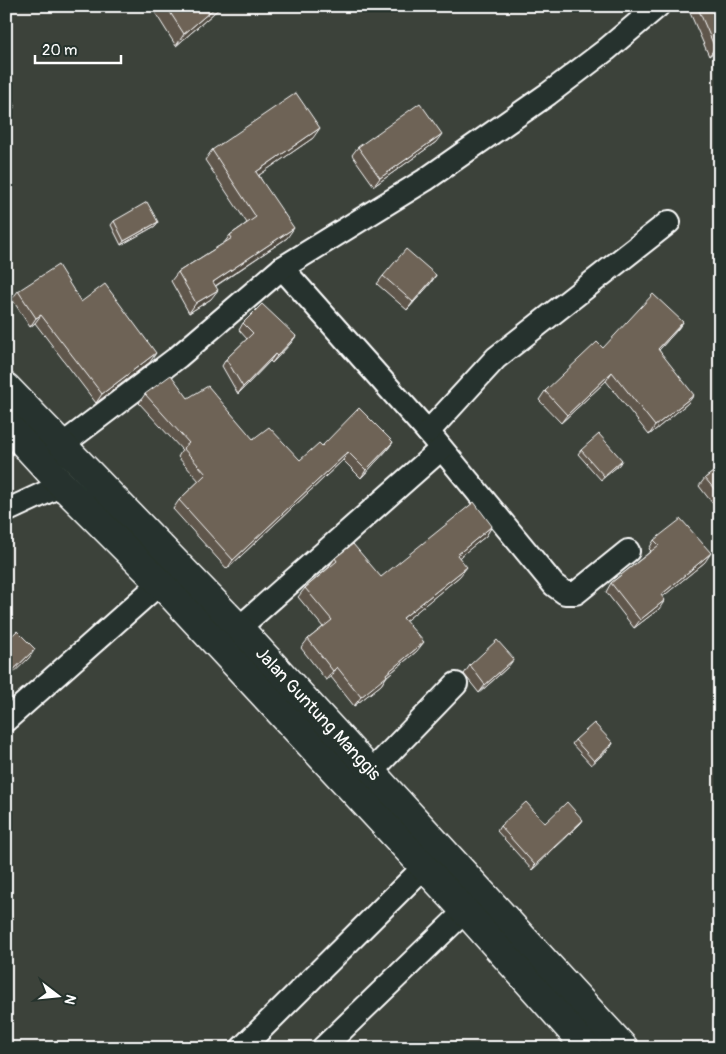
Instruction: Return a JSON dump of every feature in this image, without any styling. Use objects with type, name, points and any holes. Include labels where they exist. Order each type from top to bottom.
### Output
[{"type":"street","points":[[62,445],[178,357],[282,268],[425,180],[523,112],[606,50],[658,6]]},
{"type":"street","points":[[428,432],[496,358],[669,222]]},
{"type":"street","points":[[282,268],[428,432],[554,585],[565,592],[576,593],[628,551]]},
{"type":"street","name":"Jalan Guntung Manggis","points":[[6,387],[239,628],[624,1048]]},
{"type":"street","name":"Jalan Guntung Manggis","points":[[6,424],[62,485],[160,583],[464,911],[588,1048]]},
{"type":"street","points":[[239,628],[441,450]]},
{"type":"street","points":[[6,511],[62,485]]},
{"type":"street","points":[[6,720],[160,583]]},
{"type":"street","points":[[371,772],[456,684]]},
{"type":"street","points":[[242,1048],[423,868]]},
{"type":"street","points":[[323,1048],[464,911]]},
{"type":"building","points":[[166,6],[217,6],[184,34]]},
{"type":"building","points":[[697,6],[720,6],[720,43],[715,48]]},
{"type":"building","points":[[6,92],[15,106],[6,112]]},
{"type":"building","points":[[296,93],[320,128],[256,172],[294,228],[213,282],[218,290],[196,303],[178,272],[232,238],[230,235],[256,217],[212,150]]},
{"type":"building","points":[[420,103],[442,134],[380,178],[358,147]]},
{"type":"building","points":[[147,202],[158,222],[124,241],[114,221]]},
{"type":"building","points":[[406,249],[436,275],[413,302],[383,276]]},
{"type":"building","points":[[58,265],[81,302],[105,284],[156,353],[102,394],[41,315],[36,318],[18,291]]},
{"type":"building","points":[[653,294],[683,322],[658,349],[694,395],[655,426],[612,372],[567,415],[545,391],[597,342],[603,348]]},
{"type":"building","points":[[262,304],[296,336],[277,356],[275,354],[243,387],[226,359],[253,333],[243,323]]},
{"type":"building","points":[[171,375],[188,398],[208,386],[253,439],[269,427],[300,460],[319,443],[322,446],[359,408],[393,442],[366,470],[348,452],[233,560],[179,500],[206,474],[183,448],[189,443],[145,394]]},
{"type":"building","points":[[599,434],[622,460],[604,476],[581,450]]},
{"type":"building","points":[[720,467],[720,496],[705,478]]},
{"type":"building","points":[[474,502],[492,526],[457,555],[467,567],[403,618],[424,642],[361,697],[337,667],[333,671],[308,639],[332,620],[305,588],[337,561],[335,558],[353,544],[381,577]]},
{"type":"building","points":[[681,519],[711,553],[661,595],[665,600],[640,620],[611,583],[659,545],[654,540]]},
{"type":"building","points":[[17,631],[35,649],[6,677],[6,641]]},
{"type":"building","points":[[497,640],[514,659],[485,685],[470,665]]},
{"type":"building","points":[[594,723],[613,743],[594,761],[575,740]]},
{"type":"building","points":[[526,802],[545,823],[567,802],[583,820],[535,865],[500,826]]}]
